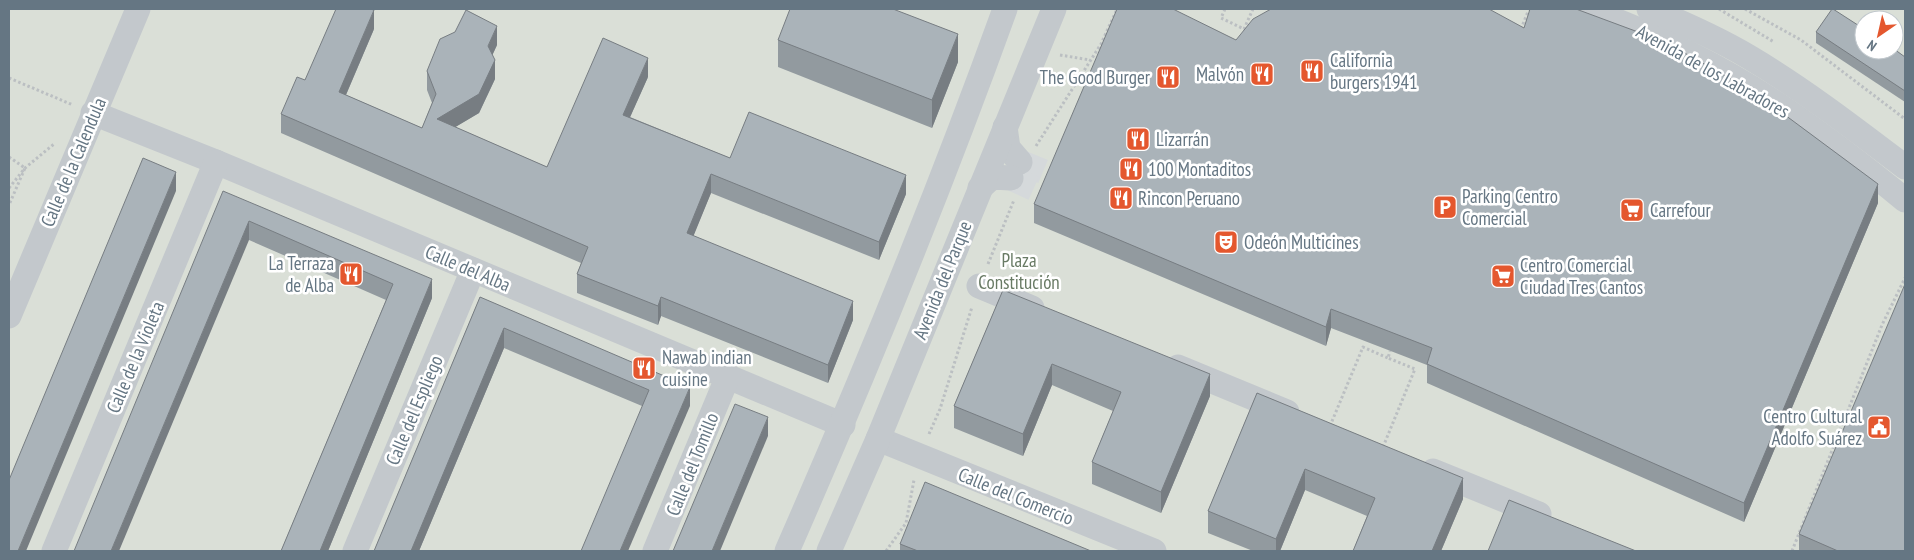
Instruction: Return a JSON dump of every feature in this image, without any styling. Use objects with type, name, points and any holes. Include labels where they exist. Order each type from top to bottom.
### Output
[{"type":"street","name":"Calle de la Calendula","points":[[9,316],[138,9]]},
{"type":"street","name":"Avenida del Parque","points":[[787,551],[843,425],[973,99],[1005,9]]},
{"type":"street","name":"Avenida del Parque","points":[[829,551],[878,440],[1054,9]]},
{"type":"street","name":"Avenida de los Labradores","points":[[1585,9],[1616,20],[1678,48],[1786,109],[1867,168],[1905,200]]},
{"type":"street","name":"Avenida de los Labradores","points":[[1648,9],[1692,17],[1748,57],[1800,90],[1905,167]]},
{"type":"street","name":"Calle del Alba","points":[[93,114],[216,162],[843,425]]},
{"type":"street","points":[[980,188],[992,177],[1015,170],[1008,148],[1005,127]]},
{"type":"street","name":"Calle de la Violeta","points":[[54,551],[216,162]]},
{"type":"street","name":"Calle del Espliego","points":[[355,551],[473,270]]},
{"type":"street","points":[[979,286],[1052,316]]},
{"type":"street","points":[[1154,357],[1329,429]]},
{"type":"street","name":"Calle del Tomillo","points":[[655,551],[728,376]]},
{"type":"street","name":"Calle del Comercio","points":[[878,440],[1154,551]]},
{"type":"street","points":[[1382,450],[1562,524]]},
{"type":"path","points":[[1225,9],[1221,18],[1244,29],[1253,9]]},
{"type":"path","points":[[1519,34],[1528,9]]},
{"type":"path","points":[[1745,9],[1801,40],[1905,119]]},
{"type":"path","points":[[9,78],[93,114]]},
{"type":"path","points":[[9,188],[25,168],[55,144]]},
{"type":"path","points":[[9,157],[25,168]]},
{"type":"path","points":[[9,205],[25,168]]},
{"type":"path","points":[[1792,551],[1882,325],[1905,278]]},
{"type":"path","points":[[1329,429],[1363,347],[1415,369],[1382,450]]},
{"type":"path","points":[[1388,358],[1390,351]]},
{"type":"green space","name":"Plaza Constitución","points":[[9,9],[1905,9],[1905,551],[9,551]]},
{"type":"building","points":[[336,9],[374,10],[339,92],[422,128],[436,94],[427,71],[440,39],[455,32],[466,10],[497,26],[488,46],[495,60],[479,94],[437,119],[547,167],[603,38],[648,58],[623,115],[730,158],[749,112],[906,175],[879,242],[711,174],[687,233],[853,301],[828,365],[661,297],[658,306],[577,274],[588,247],[281,114],[297,77],[305,80]]},
{"type":"building","points":[[790,9],[893,9],[958,34],[932,100],[778,40]]},
{"type":"building","name":"Centro Comercial Ciudad Tres Cantos","points":[[1117,9],[1173,9],[1236,40],[1253,19],[1271,9],[1489,9],[1524,28],[1530,9],[1576,9],[1665,42],[1754,92],[1878,184],[1744,503],[1427,364],[1432,348],[1331,309],[1326,327],[1034,204]]},
{"type":"building","points":[[1832,9],[1854,23],[1854,57],[1816,32]]},
{"type":"building","points":[[1904,56],[1905,91],[1858,60],[1904,60]]},
{"type":"building","points":[[143,158],[176,172],[18,551],[9,551],[9,480]]},
{"type":"building","points":[[223,191],[432,279],[320,551],[281,551],[393,284],[249,221],[111,551],[74,551]]},
{"type":"building","name":"Centro Cultural Adolfo Suárez","points":[[1905,284],[1905,551],[1838,551],[1799,534]]},
{"type":"building","points":[[1003,290],[1210,374],[1161,492],[1092,462],[1121,392],[1052,364],[1023,434],[954,406]]},
{"type":"building","points":[[480,297],[690,387],[620,551],[581,551],[649,390],[504,328],[411,551],[374,551]]},
{"type":"building","points":[[1257,393],[1463,478],[1432,551],[1353,551],[1375,498],[1305,469],[1276,539],[1208,511]]},
{"type":"building","points":[[735,404],[768,417],[712,551],[673,551]]},
{"type":"building","points":[[925,482],[1091,551],[918,551],[900,544]]},
{"type":"building","points":[[1509,500],[1636,551],[1488,551]]},
{"type":"tunnel","points":[[1020,162],[1054,176]]},
{"type":"tunnel","points":[[1011,178],[1046,194]]},
{"type":"place","name":"California burgers 1941","points":[[1312,71]]},
{"type":"place","name":"Malvón","points":[[1262,74]]},
{"type":"place","name":"The Good Burger","points":[[1168,77]]},
{"type":"place","name":"Lizarrán","points":[[1138,139]]},
{"type":"place","name":"100 Montaditos","points":[[1131,169]]},
{"type":"place","name":"Rincon Peruano","points":[[1121,198]]},
{"type":"place","name":"Parking Centro Comercial","points":[[1445,207]]},
{"type":"place","name":"Carrefour","points":[[1632,210]]},
{"type":"place","name":"Odeón Multicines","points":[[1226,242]]},
{"type":"place","name":"La Terraza de Alba","points":[[351,274]]},
{"type":"place","name":"Centro Comercial Ciudad Tres Cantos","points":[[1503,276]]},
{"type":"place","name":"Nawab indian cuisine","points":[[644,368]]},
{"type":"place","name":"Centro Cultural Adolfo Suárez","points":[[1879,427]]}]
